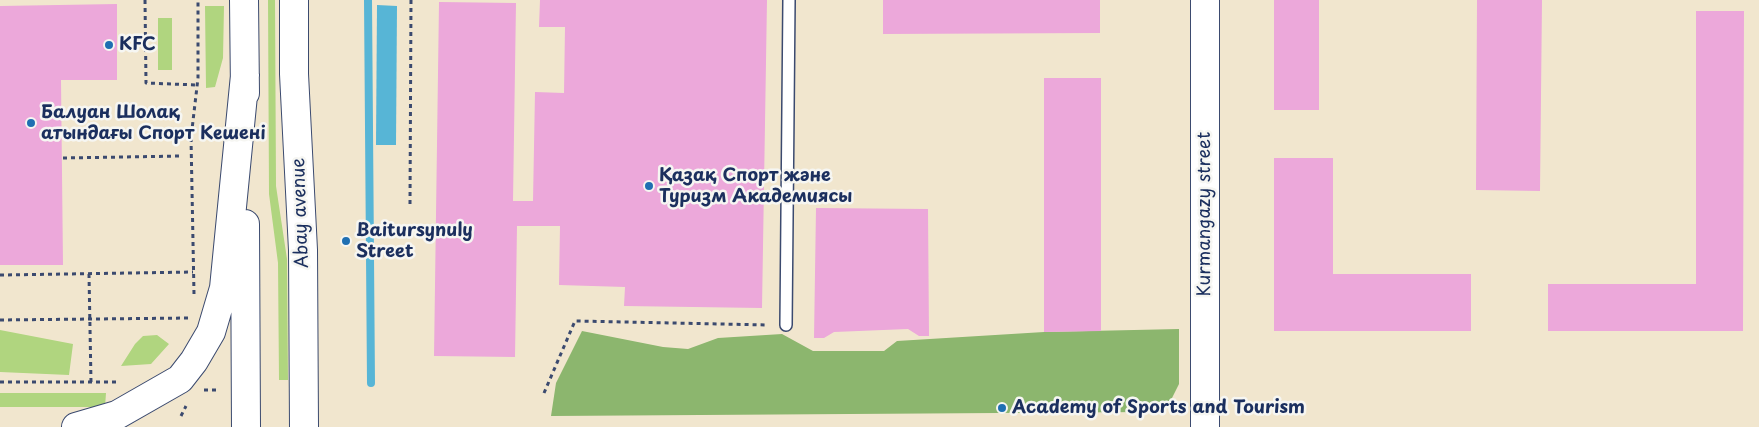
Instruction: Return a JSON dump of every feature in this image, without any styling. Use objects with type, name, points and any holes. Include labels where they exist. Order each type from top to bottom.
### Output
[{"type":"main road","points":[[244,0],[246,427]]},
{"type":"main road","name":"Abay avenue","points":[[294,0],[294,74],[303,250],[304,427]]},
{"type":"main road","name":"Kurmangazy street","points":[[1205,0],[1205,427]]},
{"type":"main road","points":[[76,427],[117,415],[180,378],[194,361],[211,332],[224,288],[245,74]]},
{"type":"lane","points":[[786,325],[789,0]]},
{"type":"path","points":[[145,0],[146,83],[197,84]]},
{"type":"path","points":[[194,300],[191,138],[197,84],[198,0]]},
{"type":"path","points":[[410,204],[411,0]]},
{"type":"path","points":[[63,158],[182,156]]},
{"type":"path","points":[[0,275],[193,272]]},
{"type":"path","points":[[88,274],[91,382]]},
{"type":"path","points":[[0,320],[194,318]]},
{"type":"path","points":[[544,393],[576,321],[786,325]]},
{"type":"path","points":[[0,382],[121,382]]},
{"type":"green space","points":[[268,0],[275,0],[276,186],[287,259],[288,380],[279,380],[278,263],[269,194]]},
{"type":"green space","points":[[205,6],[224,6],[223,58],[215,87],[206,88]]},
{"type":"green space","points":[[158,18],[172,18],[172,70],[158,70]]},
{"type":"green space","points":[[1179,329],[1179,384],[1169,404],[1148,412],[551,416],[556,383],[582,331],[663,347],[688,349],[718,338],[782,334],[813,351],[884,351],[897,341],[1044,332]]},
{"type":"green space","points":[[0,330],[73,344],[69,375],[0,372]]},
{"type":"green space","points":[[157,335],[169,344],[151,364],[121,366],[135,344],[143,336]]},
{"type":"green space","points":[[0,393],[106,393],[105,407],[0,407]]},
{"type":"water","points":[[377,5],[397,6],[396,145],[376,145]]},
{"type":"building","name":"Қазақ Спорт және Туризм Академиясы","points":[[540,0],[767,0],[762,308],[624,306],[625,287],[559,285],[560,226],[517,226],[515,357],[434,356],[439,2],[516,3],[513,201],[533,201],[535,92],[564,93],[565,27],[539,27]]},
{"type":"building","points":[[883,0],[1100,0],[1100,33],[883,34]]},
{"type":"building","points":[[1274,0],[1319,0],[1319,110],[1274,110]]},
{"type":"building","points":[[1477,0],[1542,0],[1540,191],[1476,190]]},
{"type":"building","name":"Балуан Шолақ атындағы Спорт Кешені","points":[[117,4],[117,80],[61,80],[63,265],[0,265],[0,6]]},
{"type":"building","points":[[1696,11],[1744,11],[1743,331],[1548,331],[1548,284],[1696,284]]},
{"type":"building","points":[[1044,78],[1101,78],[1101,331],[1044,332]]},
{"type":"building","points":[[1274,158],[1333,158],[1333,274],[1471,274],[1471,331],[1274,331]]},
{"type":"building","points":[[816,208],[928,209],[929,336],[919,336],[908,329],[834,332],[824,338],[814,338]]},
{"type":"waterway","points":[[368,0],[371,383]]},
{"type":"place","name":"KFC","points":[[109,45]]},
{"type":"place","name":"Балуан Шолақ атындағы Спорт Кешені","points":[[31,123]]},
{"type":"place","name":"Қазақ Спорт және Туризм Академиясы","points":[[649,186]]},
{"type":"place","name":"Baitursynuly Street","points":[[346,241]]},
{"type":"place","name":"Academy of Sports and Tourism","points":[[1002,408]]}]
